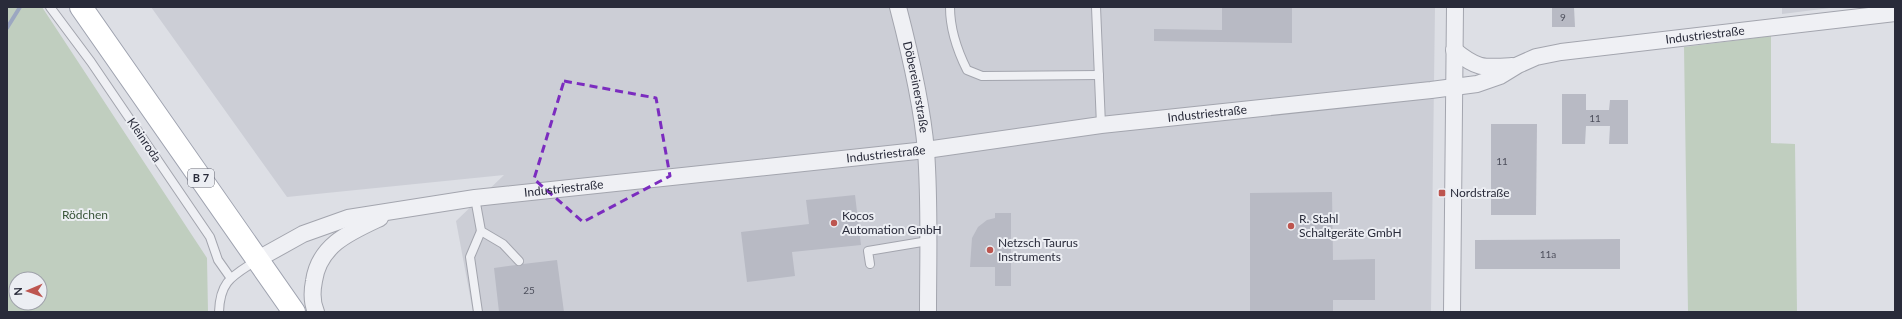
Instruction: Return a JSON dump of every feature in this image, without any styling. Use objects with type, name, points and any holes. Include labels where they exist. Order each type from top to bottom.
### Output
[{"type":"main road","name":"B 7","points":[[82,7],[294,312]]},
{"type":"street","name":"Döbereinerstraße","points":[[898,7],[909,49],[926,150],[928,312]]},
{"type":"street","points":[[1452,312],[1454,7]]},
{"type":"street","name":"Industriestraße","points":[[258,259],[283,244],[324,225],[368,214],[475,198],[926,150],[1101,125],[1477,84],[1500,76],[1518,65],[1536,57],[1561,52],[1895,13]]},
{"type":"street","name":"Industriestraße","points":[[1454,50],[1470,63],[1489,68],[1518,65]]},
{"type":"street","points":[[316,312],[312,289],[315,274],[325,252],[347,233],[396,210]]},
{"type":"lane","name":"Kleinroda","points":[[50,7],[91,62],[210,237],[218,260],[230,277]]},
{"type":"lane","points":[[950,7],[957,51],[967,70],[982,76],[1099,75]]},
{"type":"lane","points":[[1096,7],[1101,125]]},
{"type":"lane","points":[[475,198],[481,231],[470,257],[478,312]]},
{"type":"lane","points":[[481,231],[503,244],[519,261]]},
{"type":"lane","points":[[870,264],[868,251],[928,241]]},
{"type":"lane","points":[[219,312],[219,301],[225,284],[230,277],[258,259]]},
{"type":"highlighted area","points":[[564,81],[656,98],[670,176],[583,222],[534,179]]},
{"type":"shaded area","points":[[151,7],[1435,7],[1431,312],[473,312],[456,221],[504,175],[287,197]]},
{"type":"shaded area","points":[[1782,7],[1838,7],[1782,14]]},
{"type":"green space","name":"Rödchen","points":[[7,7],[42,7],[207,258],[208,312],[7,312]]},
{"type":"green space","points":[[1771,36],[1771,143],[1795,144],[1797,312],[1688,312],[1684,47]]},
{"type":"building","points":[[1222,7],[1292,7],[1292,43],[1154,41],[1154,29],[1222,30]]},
{"type":"building","points":[[1552,7],[1574,7],[1575,27],[1552,27]]},
{"type":"building","points":[[1562,94],[1586,94],[1586,110],[1609,110],[1610,100],[1628,100],[1628,144],[1609,144],[1610,126],[1586,126],[1585,144],[1562,144]]},
{"type":"building","points":[[1491,124],[1537,124],[1536,215],[1491,215]]},
{"type":"building","name":"R. Stahl Schaltgeräte GmbH","points":[[1332,192],[1333,260],[1375,259],[1375,300],[1333,300],[1333,312],[1250,312],[1250,193]]},
{"type":"building","points":[[855,195],[861,245],[792,252],[795,276],[747,282],[741,232],[809,224],[806,200]]},
{"type":"building","name":"Netzsch Taurus Instruments","points":[[995,213],[1011,213],[1011,286],[995,286],[995,267],[970,267],[972,238],[978,227],[987,220],[995,218]]},
{"type":"building","points":[[1620,239],[1620,269],[1475,269],[1475,240]]},
{"type":"building","points":[[557,260],[564,312],[499,312],[494,268],[516,265],[520,266],[523,264]]},
{"type":"waterway","points":[[7,28],[20,7]]},
{"type":"place","name":"Nordstraße","points":[[1442,193]]},
{"type":"place","name":"Kocos Automation GmbH","points":[[834,223]]},
{"type":"place","name":"R. Stahl Schaltgeräte GmbH","points":[[1291,226]]},
{"type":"place","name":"Netzsch Taurus Instruments","points":[[990,250]]}]
